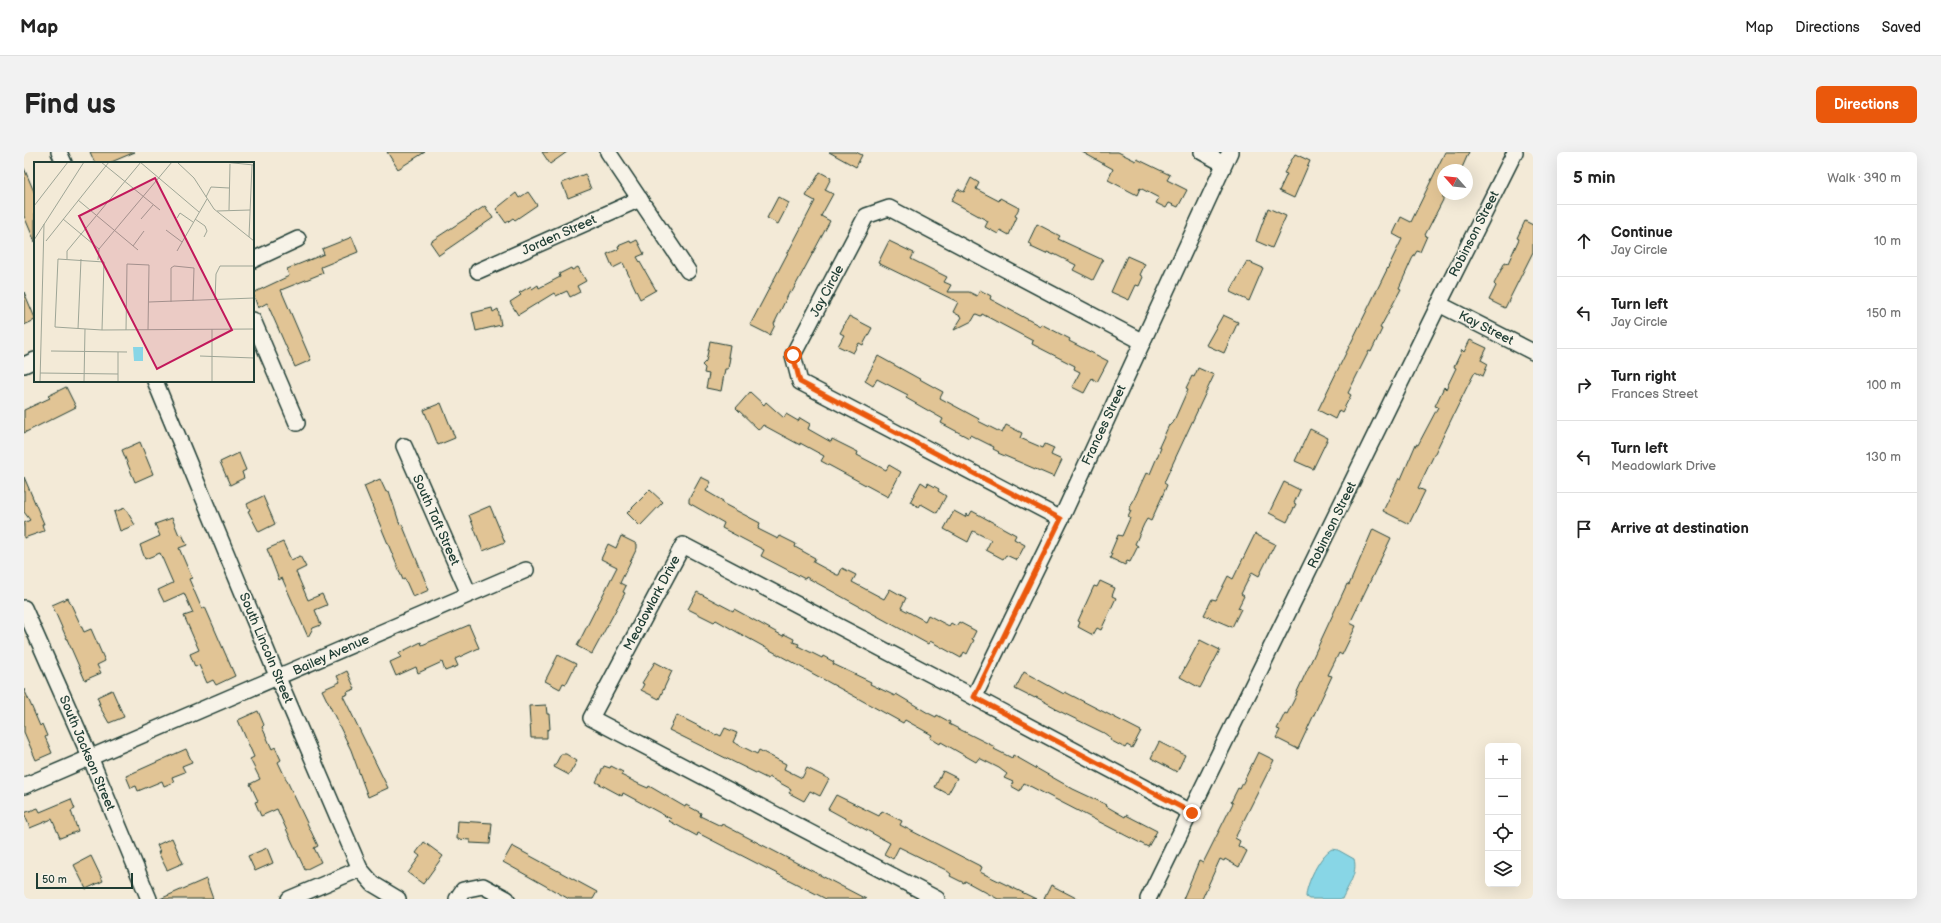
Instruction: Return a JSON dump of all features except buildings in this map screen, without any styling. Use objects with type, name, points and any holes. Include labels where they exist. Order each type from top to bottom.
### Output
[{"type":"street","points":[[59,152],[64,162]]},
{"type":"street","points":[[608,152],[688,271]]},
{"type":"street","points":[[1202,152],[1227,158]]},
{"type":"street","name":"Robinson Street","points":[[1148,899],[1192,813],[1439,304],[1515,152]]},
{"type":"street","name":"Frances Street","points":[[974,697],[1061,519],[1227,158]]},
{"type":"street","name":"Jorden Street","points":[[478,271],[640,199]]},
{"type":"street","name":"Jay Circle","points":[[1061,519],[800,382],[793,355],[866,216],[889,208],[1143,342]]},
{"type":"street","points":[[254,260],[298,239]]},
{"type":"street","name":"Kay Street","points":[[1439,304],[1533,352]]},
{"type":"street","points":[[254,322],[297,423]]},
{"type":"street","points":[[24,365],[34,360]]},
{"type":"street","name":"South Lincoln Street","points":[[155,382],[278,678],[360,869],[373,884],[398,899]]},
{"type":"street","name":"South Taft Street","points":[[404,446],[469,594]]},
{"type":"street","name":"Meadowlark Drive","points":[[937,899],[591,718],[684,545],[1192,813]]},
{"type":"street","name":"Bailey Avenue","points":[[24,786],[526,570]]},
{"type":"street","name":"South Jackson Street","points":[[24,608],[90,757],[149,899]]},
{"type":"street","points":[[289,899],[360,869]]},
{"type":"street","points":[[457,899],[463,890],[483,886],[507,899]]},
{"type":"water","points":[[1332,849],[1338,850],[1354,859],[1354,874],[1342,899],[1309,899],[1306,897],[1308,885],[1314,870],[1327,852]]},
{"type":"route","points":[[793,355],[800,382],[1061,519],[974,697],[1192,813]]}]
